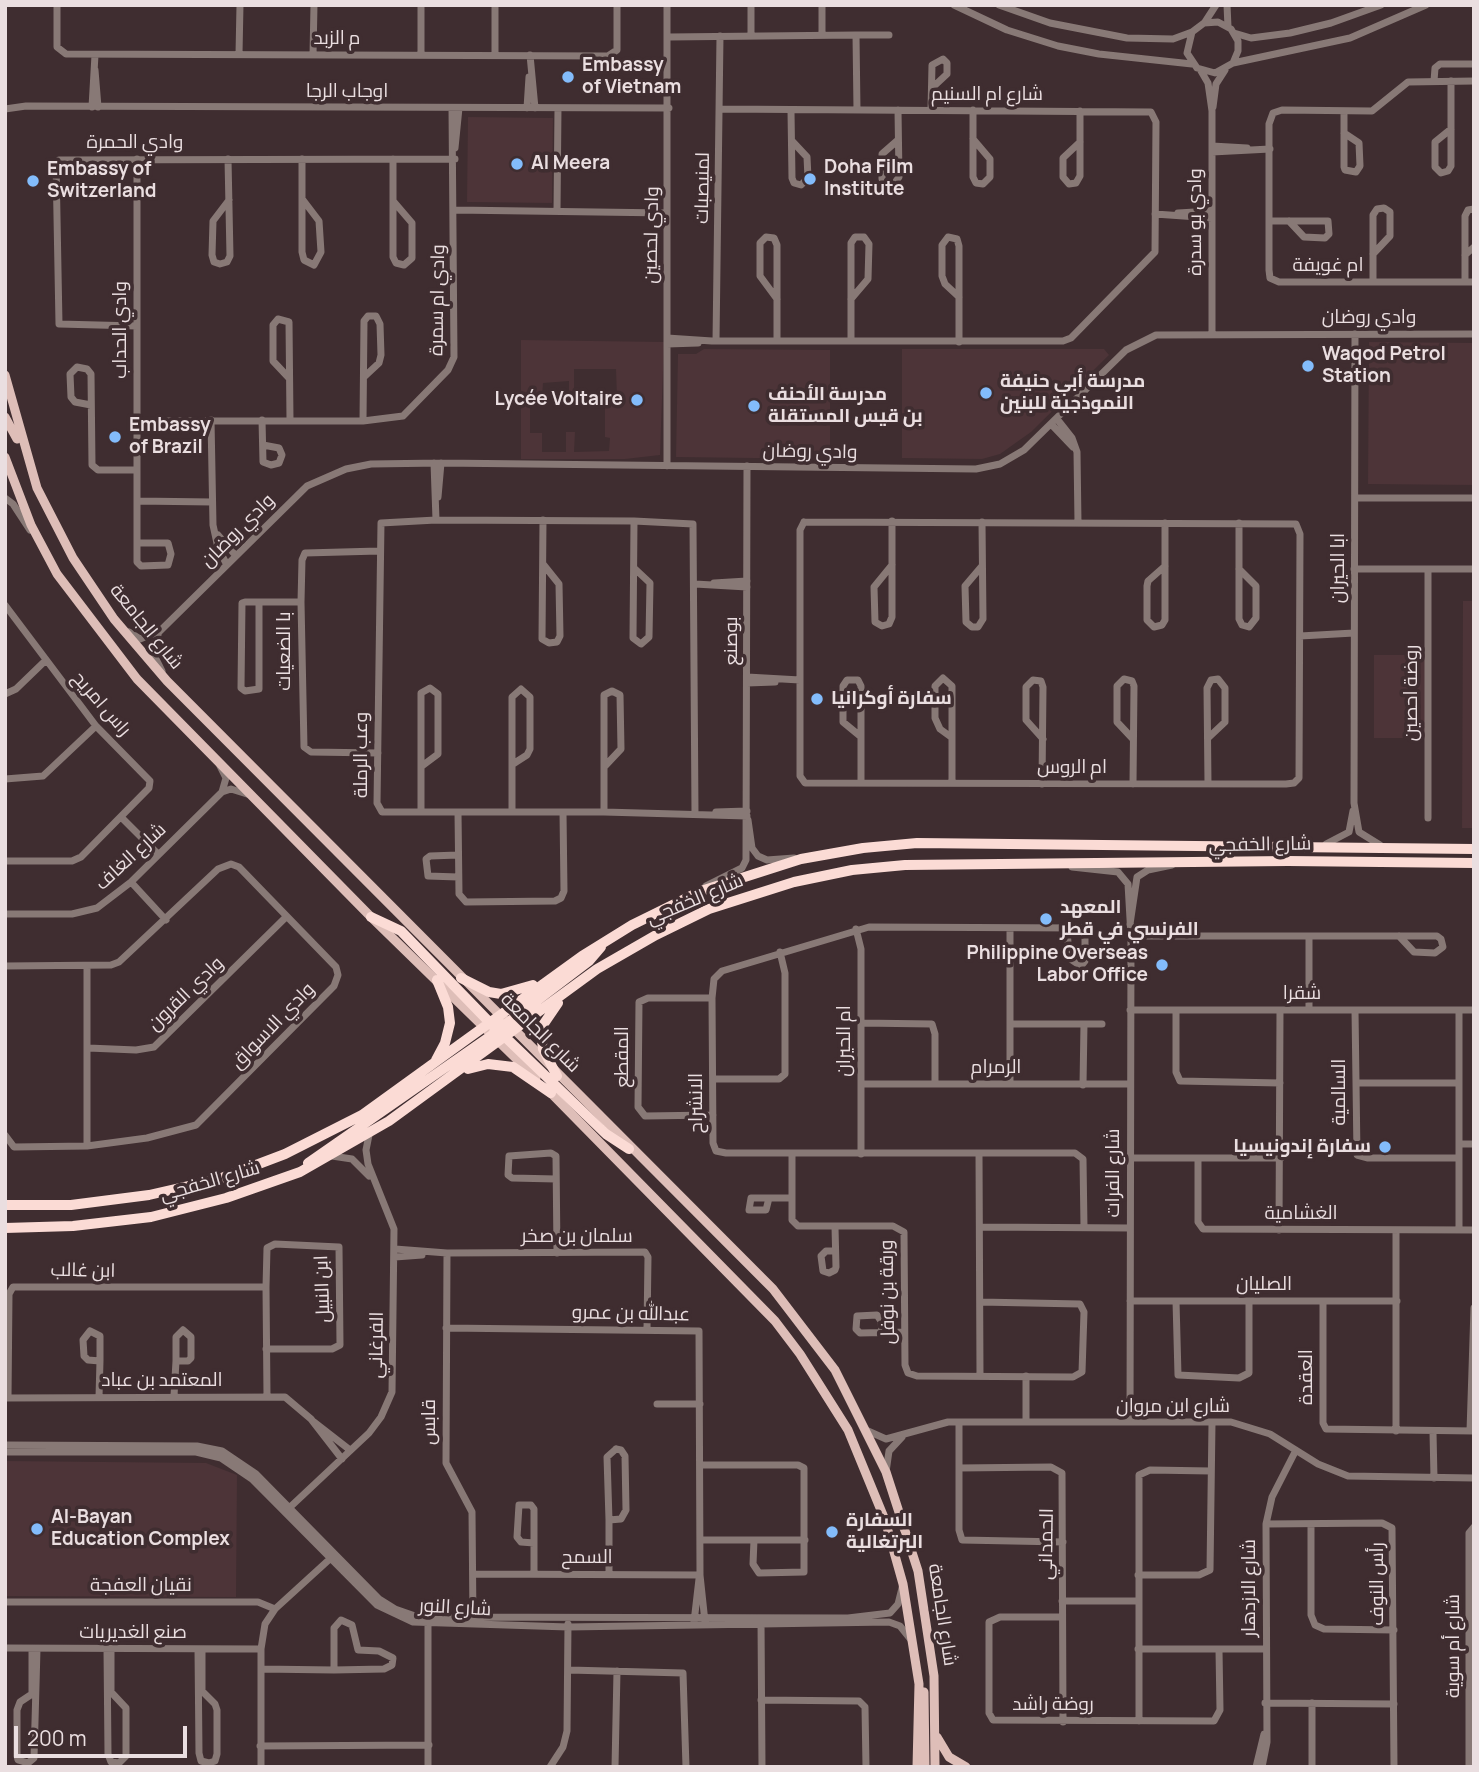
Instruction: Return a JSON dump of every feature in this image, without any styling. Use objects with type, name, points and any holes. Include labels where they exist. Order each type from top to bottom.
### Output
[{"type":"highway","name":"شارع الخفجي","points":[[5,1228],[73,1226],[151,1217],[226,1198],[300,1171],[369,1135],[459,1072],[543,984],[603,942],[701,891],[801,859],[863,848],[917,844],[1473,848]]},
{"type":"highway","name":"شارع الخفجي","points":[[5,1205],[113,1201],[219,1180],[315,1141],[362,1115],[434,1064],[499,1030],[568,990],[597,969],[677,924],[709,909],[794,882],[852,870],[905,865],[1288,861],[1473,863]]},
{"type":"highway","points":[[371,917],[401,931],[606,1134],[629,1149]]},
{"type":"highway","points":[[300,1171],[323,1151],[405,1099],[499,1030],[589,961],[603,942]]},
{"type":"highway","points":[[461,978],[489,992],[502,994],[543,984]]},
{"type":"highway","points":[[434,1064],[445,1043],[450,1023],[448,1007],[437,980]]},
{"type":"highway","points":[[557,1076],[543,1049],[541,1034],[548,1016],[568,990]]},
{"type":"highway","points":[[459,1072],[482,1065],[506,1066],[519,1070],[551,1093]]},
{"type":"main road","name":"شارع الجامعة","points":[[5,375],[37,488],[65,543],[114,619],[167,681],[461,978],[499,1030],[551,1093],[750,1294],[794,1346],[848,1430],[863,1461],[889,1532],[915,1646],[917,1767]]},
{"type":"main road","points":[[5,417],[24,449]]},
{"type":"main road","name":"شارع الجامعة","points":[[5,457],[38,539],[57,574],[137,679],[371,917],[437,980],[557,1076],[781,1300],[835,1370],[868,1431],[886,1472],[911,1545],[926,1613],[934,1676],[935,1767]]},
{"type":"main road","points":[[916,1657],[923,1672],[925,1767]]},
{"type":"main road","points":[[935,1734],[948,1758],[966,1767]]},
{"type":"street","name":"م الزبد","points":[[57,5],[58,51],[66,54],[95,55],[612,55],[617,47],[617,5]]},
{"type":"street","points":[[233,5],[240,18]]},
{"type":"street","points":[[239,54],[240,5]]},
{"type":"street","points":[[419,5],[421,55]]},
{"type":"street","points":[[495,5],[495,55]]},
{"type":"street","points":[[495,18],[501,5]]},
{"type":"street","name":"وادي لحصين","points":[[667,5],[667,466]]},
{"type":"street","points":[[751,5],[751,35]]},
{"type":"street","points":[[822,5],[822,35]]},
{"type":"street","points":[[954,5],[1007,30],[1058,46],[1100,55],[1196,67],[1210,73],[1225,70],[1233,64],[1340,41],[1426,5]]},
{"type":"street","points":[[999,5],[1050,23],[1106,35],[1164,40],[1192,32],[1204,23],[1216,5]]},
{"type":"street","points":[[1227,5],[1231,30],[1238,46],[1233,64]]},
{"type":"street","points":[[1204,23],[1219,22],[1251,38],[1277,36],[1331,23],[1381,5]]},
{"type":"street","points":[[313,55],[316,7]]},
{"type":"street","points":[[1192,32],[1187,48],[1196,67]]},
{"type":"street","points":[[856,35],[857,110]]},
{"type":"street","points":[[669,37],[889,35]]},
{"type":"street","name":"لمنيصبات","points":[[714,341],[720,36]]},
{"type":"street","points":[[95,55],[95,107]]},
{"type":"street","points":[[530,55],[531,108]]},
{"type":"street","points":[[1434,81],[1435,68],[1440,64],[1474,64]]},
{"type":"street","name":"وادي بو سدرة","points":[[1196,67],[1208,83],[1212,111],[1212,334]]},
{"type":"street","name":"وادي بو سدرة","points":[[1212,111],[1216,84],[1225,70]]},
{"type":"street","points":[[1451,81],[1451,129],[1451,166],[1446,173],[1441,173],[1435,167],[1435,142],[1451,129]]},
{"type":"street","name":"ام غويفة","points":[[1469,282],[1274,281],[1269,274],[1270,118],[1273,113],[1282,110],[1374,111],[1405,84],[1474,81]]},
{"type":"street","points":[[931,110],[932,88]]},
{"type":"street","name":"اوجاب الرجا","points":[[5,102],[26,106]]},
{"type":"street","name":"اوجاب الرجا","points":[[5,109],[26,106],[668,108]]},
{"type":"street","name":"وادي ام سمرة","points":[[136,421],[400,419],[453,364],[455,108]]},
{"type":"street","points":[[557,211],[558,108]]},
{"type":"street","name":"شارع ام السنيم","points":[[667,341],[1058,342],[1070,338],[1153,255],[1156,122],[1153,114],[1080,111],[720,109]]},
{"type":"street","points":[[898,110],[899,177],[894,184],[887,184],[882,179],[882,154],[898,140]]},
{"type":"street","points":[[973,110],[973,139],[973,177],[976,183],[983,184],[990,177],[990,159],[986,150],[973,139]]},
{"type":"street","points":[[791,111],[792,178],[794,183],[801,185],[808,178],[807,157],[792,141]]},
{"type":"street","points":[[1080,111],[1080,142],[1080,176],[1076,183],[1069,184],[1063,177],[1063,158],[1068,150],[1080,142]]},
{"type":"street","points":[[1344,111],[1344,133],[1345,170],[1354,173],[1360,166],[1360,147],[1344,133]]},
{"type":"street","points":[[1212,149],[1270,149]]},
{"type":"street","name":"وادي الحمرة","points":[[136,326],[59,324],[56,318],[55,163],[64,158],[455,159]]},
{"type":"street","name":"وادي الحداب","points":[[136,543],[137,159]]},
{"type":"street","points":[[228,159],[229,200],[230,256],[227,262],[220,264],[214,262],[212,255],[213,221],[229,200]]},
{"type":"street","points":[[302,159],[303,260],[314,265],[321,252],[319,221],[303,200]]},
{"type":"street","points":[[393,159],[393,257],[396,263],[404,265],[412,258],[412,223],[394,202]]},
{"type":"street","points":[[1373,254],[1389,240],[1391,216],[1388,209],[1377,209],[1373,215],[1373,254],[1373,282]]},
{"type":"street","points":[[1469,282],[1465,255],[1465,216],[1468,210],[1474,209]]},
{"type":"street","points":[[455,210],[668,211]]},
{"type":"street","points":[[1155,214],[1212,214]]},
{"type":"street","points":[[1270,221],[1289,221],[1328,221],[1329,234],[1325,238],[1304,237],[1289,221]]},
{"type":"street","points":[[776,341],[777,299],[777,245],[774,238],[766,237],[760,243],[760,279],[777,299]]},
{"type":"street","points":[[850,299],[867,279],[869,244],[864,237],[855,237],[851,243],[850,299],[851,341]]},
{"type":"street","points":[[959,297],[945,284],[942,276],[942,245],[948,237],[959,242],[959,297],[959,342]]},
{"type":"street","points":[[1465,255],[1474,247]]},
{"type":"street","points":[[363,421],[364,321],[368,316],[376,316],[380,324],[381,355],[379,363],[364,377]]},
{"type":"street","points":[[289,378],[273,361],[273,325],[278,318],[289,322],[290,420]]},
{"type":"street","name":"ابا الحيران","points":[[1317,847],[1345,836],[1350,826],[1354,803],[1355,334]]},
{"type":"street","name":"وادي روضان","points":[[160,631],[307,486],[326,475],[371,464],[976,469],[1013,458],[1055,422],[1135,344],[1156,335],[1474,334]]},
{"type":"street","points":[[91,405],[75,402],[71,397],[70,374],[77,367],[87,369],[91,374],[93,468],[136,470]]},
{"type":"street","points":[[211,420],[213,525],[218,548],[228,565]]},
{"type":"street","points":[[262,420],[263,445]]},
{"type":"street","points":[[1055,422],[1072,438],[1076,450],[1077,523]]},
{"type":"street","points":[[436,520],[437,501],[442,485],[438,463]]},
{"type":"street","name":"بوصنع","points":[[701,891],[744,865],[747,813],[747,467]]},
{"type":"street","points":[[5,498],[38,539]]},
{"type":"street","points":[[1355,498],[1474,498]]},
{"type":"street","points":[[136,501],[212,502]]},
{"type":"street","points":[[543,520],[542,639],[549,643],[557,642],[560,636],[559,584],[543,564]]},
{"type":"street","name":"وعب الرملة","points":[[695,813],[693,524],[543,520],[381,523],[378,808],[382,812],[706,814],[747,813]]},
{"type":"street","points":[[634,521],[633,638],[641,644],[649,637],[650,583],[634,568]]},
{"type":"street","name":"ام الروس","points":[[809,521],[1077,523],[1293,523],[1299,527],[1299,778],[1290,784],[809,783],[801,779],[801,525],[809,521]]},
{"type":"street","points":[[892,522],[892,565],[891,621],[882,626],[875,622],[874,587],[892,565]]},
{"type":"street","points":[[982,522],[983,619],[978,627],[972,627],[966,622],[965,586],[982,566]]},
{"type":"street","points":[[1164,523],[1165,566],[1165,620],[1162,625],[1154,626],[1147,620],[1147,586],[1148,581],[1165,566]]},
{"type":"street","points":[[1239,523],[1239,569],[1239,619],[1242,625],[1249,627],[1256,618],[1256,586],[1239,569]]},
{"type":"street","points":[[213,525],[221,540],[236,556]]},
{"type":"street","points":[[136,543],[168,543],[171,554],[168,565],[139,566],[136,543]]},
{"type":"street","name":"با الضعيات","points":[[378,753],[311,751],[304,747],[301,602],[302,559],[305,553],[379,551]]},
{"type":"street","points":[[1354,569],[1474,569]]},
{"type":"street","name":"روضة احصين","points":[[1428,569],[1428,818]]},
{"type":"street","points":[[695,584],[747,584]]},
{"type":"street","points":[[259,603],[259,689],[245,691],[241,688],[241,607],[245,602],[301,602]]},
{"type":"street","name":"راس امريح","points":[[5,605],[96,726],[150,781],[149,788],[90,851],[72,861],[5,861]]},
{"type":"street","points":[[114,619],[140,639],[160,631]]},
{"type":"street","points":[[160,631],[153,653],[167,681]]},
{"type":"street","points":[[1300,636],[1354,636]]},
{"type":"street","points":[[5,694],[16,689],[45,661]]},
{"type":"street","points":[[951,737],[936,724],[935,718],[935,686],[943,678],[952,685],[952,783]]},
{"type":"street","points":[[1133,739],[1117,722],[1117,686],[1124,679],[1132,681],[1134,686],[1133,784]]},
{"type":"street","points":[[747,680],[800,680]]},
{"type":"street","points":[[860,736],[843,722],[843,686],[847,680],[858,680],[861,685],[861,783]]},
{"type":"street","points":[[1042,784],[1043,739],[1043,683],[1033,680],[1026,687],[1026,720],[1043,739]]},
{"type":"street","points":[[1208,738],[1225,722],[1225,688],[1218,680],[1211,680],[1207,688],[1208,784]]},
{"type":"street","points":[[421,812],[421,694],[430,688],[438,694],[438,754],[422,766]]},
{"type":"street","points":[[512,812],[512,697],[521,689],[530,697],[530,748],[527,755],[513,764]]},
{"type":"street","points":[[604,812],[604,695],[612,691],[620,695],[621,749],[605,766]]},
{"type":"street","points":[[5,779],[43,776],[96,726]]},
{"type":"street","points":[[209,751],[226,778],[222,792],[238,789],[256,799]]},
{"type":"street","name":"شارع الغاف","points":[[5,914],[72,914],[114,898],[222,792]]},
{"type":"street","name":"ابا الحيران","points":[[1354,803],[1363,837],[1390,848]]},
{"type":"street","points":[[458,812],[459,894],[466,902],[555,901],[561,898],[564,891],[563,812]]},
{"type":"street","name":"بوصنع","points":[[747,813],[752,848],[758,856],[767,860],[801,859]]},
{"type":"street","points":[[121,817],[158,854]]},
{"type":"street","points":[[458,855],[430,856],[426,859],[428,876],[458,877]]},
{"type":"street","name":"وادي الاسواق","points":[[5,966],[111,965],[128,957],[218,869],[230,864],[239,867],[336,967],[338,975],[334,985],[196,1125],[147,1138],[88,1146],[14,1147],[5,1135]]},
{"type":"street","name":"شارع الفرات","points":[[1066,864],[1122,874],[1128,884],[1130,1423]]},
{"type":"street","name":"شارع الفرات","points":[[1130,924],[1137,877],[1147,870],[1174,864]]},
{"type":"street","points":[[131,883],[166,920]]},
{"type":"street","name":"وادي القرون","points":[[88,1048],[136,1050],[154,1047],[286,917]]},
{"type":"street","points":[[1010,928],[1010,1084]]},
{"type":"street","points":[[1067,928],[1080,928],[1085,932],[1085,961],[1081,966],[1069,958],[1067,928]]},
{"type":"street","name":"الانشراح","points":[[1067,928],[856,929],[722,971],[714,979],[712,998],[713,1143],[716,1151],[1079,1155],[1083,1163],[1084,1227]]},
{"type":"street","name":"ام الحيران","points":[[856,929],[861,945],[861,1154]]},
{"type":"street","points":[[1130,936],[1399,936],[1439,937],[1443,947],[1435,953],[1418,953],[1411,950],[1399,936]]},
{"type":"street","points":[[1309,936],[1309,1010]]},
{"type":"street","points":[[713,1079],[779,1079],[785,1074],[786,973],[780,952]]},
{"type":"street","points":[[88,966],[88,1146]]},
{"type":"street","name":"المقطع","points":[[712,998],[648,998],[639,1002],[638,1107],[645,1116],[713,1115]]},
{"type":"street","name":"شقرا","points":[[1130,1010],[1474,1010]]},
{"type":"street","points":[[1176,1010],[1176,1072],[1180,1081],[1280,1083]]},
{"type":"street","points":[[1279,1230],[1280,1010]]},
{"type":"street","name":"السالمية","points":[[1355,1010],[1357,1155],[1362,1158],[1459,1158]]},
{"type":"street","points":[[1459,1010],[1460,1230]]},
{"type":"street","points":[[861,1023],[932,1024],[935,1034],[934,1084]]},
{"type":"street","points":[[1010,1024],[1102,1024]]},
{"type":"street","points":[[1083,1084],[1084,1024]]},
{"type":"street","points":[[1356,1083],[1459,1083]]},
{"type":"street","name":"الرمرام","points":[[861,1084],[1130,1084]]},
{"type":"street","name":"الفرغاني","points":[[287,1511],[382,1417],[392,1392],[395,1253],[392,1222],[374,1182],[366,1155],[369,1135]]},
{"type":"street","points":[[1459,1144],[1474,1144]]},
{"type":"street","points":[[556,1179],[512,1178],[508,1175],[509,1156],[553,1153],[556,1158],[557,1253]]},
{"type":"street","name":"ورقة بن نوفل","points":[[792,1153],[792,1220],[798,1226],[893,1226],[903,1230],[905,1368],[910,1375],[1080,1374],[1083,1307],[1073,1302],[980,1302]]},
{"type":"street","points":[[979,1153],[980,1375]]},
{"type":"street","name":"الفرغاني","points":[[332,1156],[357,1162],[374,1182]]},
{"type":"street","points":[[1130,1158],[1281,1158]]},
{"type":"street","name":"الغشامية","points":[[1198,1158],[1200,1228],[1474,1230]]},
{"type":"street","points":[[769,1198],[792,1198]]},
{"type":"street","points":[[835,1227],[835,1251]]},
{"type":"street","points":[[980,1227],[1130,1228]]},
{"type":"street","points":[[1396,1230],[1396,1431]]},
{"type":"street","name":"ابن النبيل","points":[[267,1349],[332,1349],[340,1345],[339,1247],[330,1244],[268,1246],[266,1287],[267,1396]]},
{"type":"street","name":"سلمان بن صخر","points":[[395,1253],[645,1252],[648,1257],[647,1329]]},
{"type":"street","name":"قابس","points":[[447,1253],[446,1464],[472,1512],[473,1622]]},
{"type":"street","name":"ابن غالب","points":[[7,1398],[9,1294],[13,1287],[266,1287]]},
{"type":"street","name":"الصليان","points":[[1130,1301],[1397,1301]]},
{"type":"street","points":[[1175,1301],[1178,1375],[1239,1378],[1249,1373],[1249,1301]]},
{"type":"street","name":"العقدة","points":[[1323,1301],[1324,1427],[1329,1431],[1472,1431]]},
{"type":"street","points":[[1472,1431],[1474,1308]]},
{"type":"street","name":"عبدالله بن عمرو","points":[[446,1328],[699,1331],[700,1574],[705,1623]]},
{"type":"street","points":[[881,1332],[904,1332]]},
{"type":"street","points":[[99,1396],[100,1361]]},
{"type":"street","points":[[174,1396],[176,1361]]},
{"type":"street","points":[[1026,1376],[1026,1422]]},
{"type":"street","name":"المعتمد بن عباد","points":[[7,1398],[267,1396],[290,1399],[350,1450]]},
{"type":"street","points":[[657,1404],[701,1404]]},
{"type":"street","name":"المعتمد بن عباد","points":[[311,1419],[342,1459]]},
{"type":"street","points":[[959,1422],[959,1530],[962,1540],[1063,1542]]},
{"type":"street","name":"شارع ابن مروان","points":[[903,1437],[935,1424],[959,1422],[1212,1423],[1255,1427],[1326,1468],[1348,1476],[1474,1478]]},
{"type":"street","points":[[1138,1575],[1199,1575],[1210,1570],[1212,1423]]},
{"type":"street","points":[[868,1431],[883,1439],[903,1437]]},
{"type":"street","points":[[1433,1432],[1434,1478]]},
{"type":"street","points":[[886,1472],[889,1451],[903,1437]]},
{"type":"street","name":"شارع النور","points":[[5,1445],[210,1454],[239,1468],[287,1511],[332,1557],[387,1605],[428,1621],[893,1623],[902,1628],[915,1646]]},
{"type":"street","name":"شارع النور","points":[[5,1452],[76,1449]]},
{"type":"street","points":[[609,1520],[621,1519],[626,1510],[625,1456],[616,1449],[607,1457],[609,1574]]},
{"type":"street","name":"شارع الازدهار","points":[[1262,1767],[1266,1749],[1266,1524],[1270,1502],[1296,1450]]},
{"type":"street","points":[[701,1465],[801,1466],[806,1475],[804,1572],[765,1574],[754,1568],[754,1540]]},
{"type":"street","name":"الحمداني","points":[[959,1468],[1059,1469],[1064,1477],[1063,1721]]},
{"type":"street","points":[[1139,1721],[1139,1475],[1150,1470],[1211,1471]]},
{"type":"street","points":[[534,1543],[521,1542],[517,1537],[519,1505],[533,1507],[534,1543],[534,1574]]},
{"type":"street","name":"رأس النوف","points":[[1266,1524],[1382,1523],[1392,1528],[1394,1767]]},
{"type":"street","points":[[1311,1524],[1311,1615],[1315,1626],[1324,1629],[1394,1630]]},
{"type":"street","name":"شارع أم سوية","points":[[1469,1767],[1472,1598],[1469,1533],[1474,1527]]},
{"type":"street","points":[[700,1540],[805,1540]]},
{"type":"street","points":[[261,1767],[261,1649],[265,1624],[275,1609],[332,1557]]},
{"type":"street","name":"السمح","points":[[473,1574],[700,1574]]},
{"type":"street","name":"عبدالله بن عمرو","points":[[694,1623],[700,1574]]},
{"type":"street","name":"شارع النور","points":[[761,1622],[886,1614],[896,1607],[903,1584]]},
{"type":"street","points":[[1062,1601],[1138,1601]]},
{"type":"street","name":"نقيان العفجة","points":[[5,1602],[258,1602],[275,1609]]},
{"type":"street","name":"روضة راشد","points":[[1062,1617],[995,1617],[988,1628],[991,1718],[1209,1722],[1218,1718],[1220,1710],[1219,1650]]},
{"type":"street","points":[[261,1669],[334,1670],[389,1668],[393,1658],[380,1653],[354,1653],[351,1649],[352,1625],[345,1620],[335,1624],[334,1670]]},
{"type":"street","points":[[428,1621],[428,1767]]},
{"type":"street","points":[[761,1622],[762,1767]]},
{"type":"street","points":[[550,1767],[566,1741],[568,1623]]},
{"type":"street","name":"صنع الغديريات","points":[[5,1648],[261,1649]]},
{"type":"street","points":[[35,1648],[34,1758],[23,1762],[17,1756],[17,1710],[32,1693],[35,1648]]},
{"type":"street","points":[[109,1649],[111,1690],[126,1708],[126,1756],[119,1763],[111,1762],[108,1754],[109,1649]]},
{"type":"street","points":[[200,1649],[202,1691],[215,1704],[217,1710],[217,1754],[215,1760],[209,1763],[200,1757],[200,1649]]},
{"type":"street","points":[[1138,1649],[1265,1650]]},
{"type":"street","points":[[569,1670],[683,1673],[686,1767]]},
{"type":"street","points":[[615,1767],[617,1671]]},
{"type":"street","points":[[108,1705],[117,1699]]},
{"type":"street","points":[[198,1706],[208,1699]]},
{"type":"street","points":[[24,1700],[35,1706]]},
{"type":"street","points":[[761,1700],[859,1701],[865,1707],[866,1767]]},
{"type":"street","points":[[1265,1703],[1394,1704]]},
{"type":"street","points":[[1312,1703],[1312,1767]]},
{"type":"street","name":"شارع الازدهار","points":[[1256,1767],[1265,1734]]},
{"type":"street","points":[[260,1746],[429,1745]]},
{"type":"shaded area","points":[[468,117],[553,118],[552,203],[467,202]]},
{"type":"shaded area","name":"Lycée Voltaire","points":[[521,340],[664,342],[660,455],[625,459],[521,459]],"holes":[[[574,369],[616,369],[617,398],[612,398],[611,403],[605,403],[605,437],[610,438],[609,451],[574,452],[575,432],[566,432],[566,452],[542,452],[542,433],[530,433],[530,404],[547,403],[547,398],[542,397],[543,383],[569,381],[569,402],[574,402]]]},
{"type":"shaded area","points":[[1369,342],[1474,343],[1474,485],[1368,484]]},
{"type":"shaded area","name":"مدرسة الأحنف بن قيس المستقلة","points":[[704,349],[830,350],[830,459],[676,457],[678,354],[696,354]]},
{"type":"shaded area","name":"مدرسة أبي حنيفة النموذجية للبنين","points":[[902,349],[1104,349],[1109,355],[1031,432],[1000,454],[982,459],[902,458]]},
{"type":"shaded area","points":[[1463,601],[1474,601],[1474,828],[1462,828]]},
{"type":"shaded area","points":[[1374,655],[1425,655],[1426,738],[1374,738]]},
{"type":"shaded area","points":[[5,1461],[206,1463],[237,1475],[236,1597],[5,1596]]},
{"type":"place","name":"Embassy of Vietnam","points":[[568,77]]},
{"type":"place","name":"Al Meera","points":[[517,164]]},
{"type":"place","name":"Doha Film Institute","points":[[810,179]]},
{"type":"place","name":"Embassy of Switzerland","points":[[33,181]]},
{"type":"place","name":"Waqod Petrol Station","points":[[1308,366]]},
{"type":"place","name":"مدرسة أبي حنيفة النموذجية للبنين","points":[[986,393]]},
{"type":"place","name":"Lycée Voltaire","points":[[637,400]]},
{"type":"place","name":"مدرسة الأحنف بن قيس المستقلة","points":[[754,406]]},
{"type":"place","name":"Embassy of Brazil","points":[[115,437]]},
{"type":"place","name":"سفارة أوكرانيا","points":[[817,699]]},
{"type":"place","name":"المعهد الفرنسي في قطر","points":[[1046,919]]},
{"type":"place","name":"Philippine Overseas Labor Office","points":[[1162,965]]},
{"type":"place","name":"سفارة إندونيسيا","points":[[1385,1147]]},
{"type":"place","name":"Al-Bayan Education Complex","points":[[37,1529]]},
{"type":"place","name":"السفارة البرتغالية","points":[[832,1532]]}]
